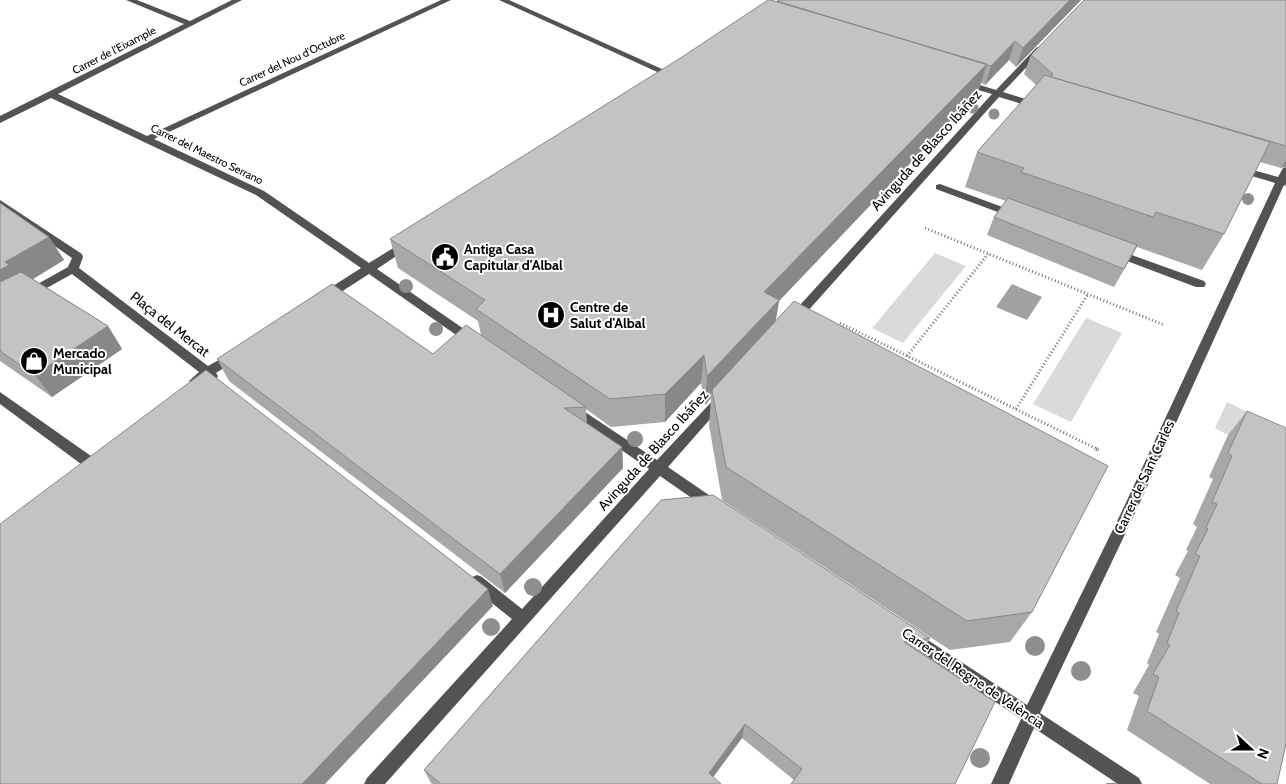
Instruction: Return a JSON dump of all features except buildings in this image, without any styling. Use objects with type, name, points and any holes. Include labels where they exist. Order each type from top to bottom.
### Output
[{"type":"street","points":[[130,0],[190,24]]},
{"type":"street","name":"Carrer de l'Eixample","points":[[0,120],[238,0]]},
{"type":"street","name":"Carrer del Nou d'Octubre","points":[[147,139],[447,0]]},
{"type":"street","points":[[504,0],[669,75]]},
{"type":"street","name":"Avinguda de Blasco Ibáñez","points":[[788,327],[1048,41]]},
{"type":"street","points":[[958,81],[1052,111]]},
{"type":"street","name":"Carrer del Maestro Serrano","points":[[52,94],[260,193],[368,269]]},
{"type":"street","points":[[1233,167],[1284,178]]},
{"type":"street","name":"Carrer de Sant Carles","points":[[1000,784],[1030,716],[1130,511],[1284,178]]},
{"type":"street","points":[[940,187],[1028,220]]},
{"type":"street","points":[[0,203],[78,257],[73,269],[0,310]]},
{"type":"street","points":[[312,305],[418,236]]},
{"type":"street","points":[[1102,248],[1200,284]]},
{"type":"street","name":"Plaça del Mercat","points":[[73,269],[207,372],[183,390]]},
{"type":"street","points":[[368,269],[480,346]]},
{"type":"street","points":[[224,385],[207,372],[239,352]]},
{"type":"street","name":"Avinguda de Blasco Ibáñez","points":[[373,784],[729,390]]},
{"type":"street","points":[[0,397],[86,460]]},
{"type":"street","points":[[561,402],[730,517]]},
{"type":"street","points":[[467,575],[522,618]]},
{"type":"street","name":"Carrer del Regne de València","points":[[902,631],[1133,784]]},
{"type":"path","points":[[925,228],[1164,325]]},
{"type":"path","points":[[907,356],[988,254]]},
{"type":"path","points":[[1016,409],[1088,294]]},
{"type":"path","points":[[840,323],[1099,450]]},
{"type":"shaded area","points":[[935,253],[966,266],[903,343],[872,328]]},
{"type":"shaded area","points":[[1012,284],[1042,297],[1027,320],[996,307]]},
{"type":"shaded area","points":[[1086,318],[1122,333],[1071,422],[1033,404]]},
{"type":"shaded area","points":[[1227,402],[1286,431],[1228,435],[1215,428]]},
{"type":"place","name":"Antiga Casa Capitular d'Albal","points":[[445,257]]},
{"type":"place","name":"Centre de Salut d'Albal","points":[[551,315]]},
{"type":"place","name":"Mercado Municipal","points":[[34,361]]}]
